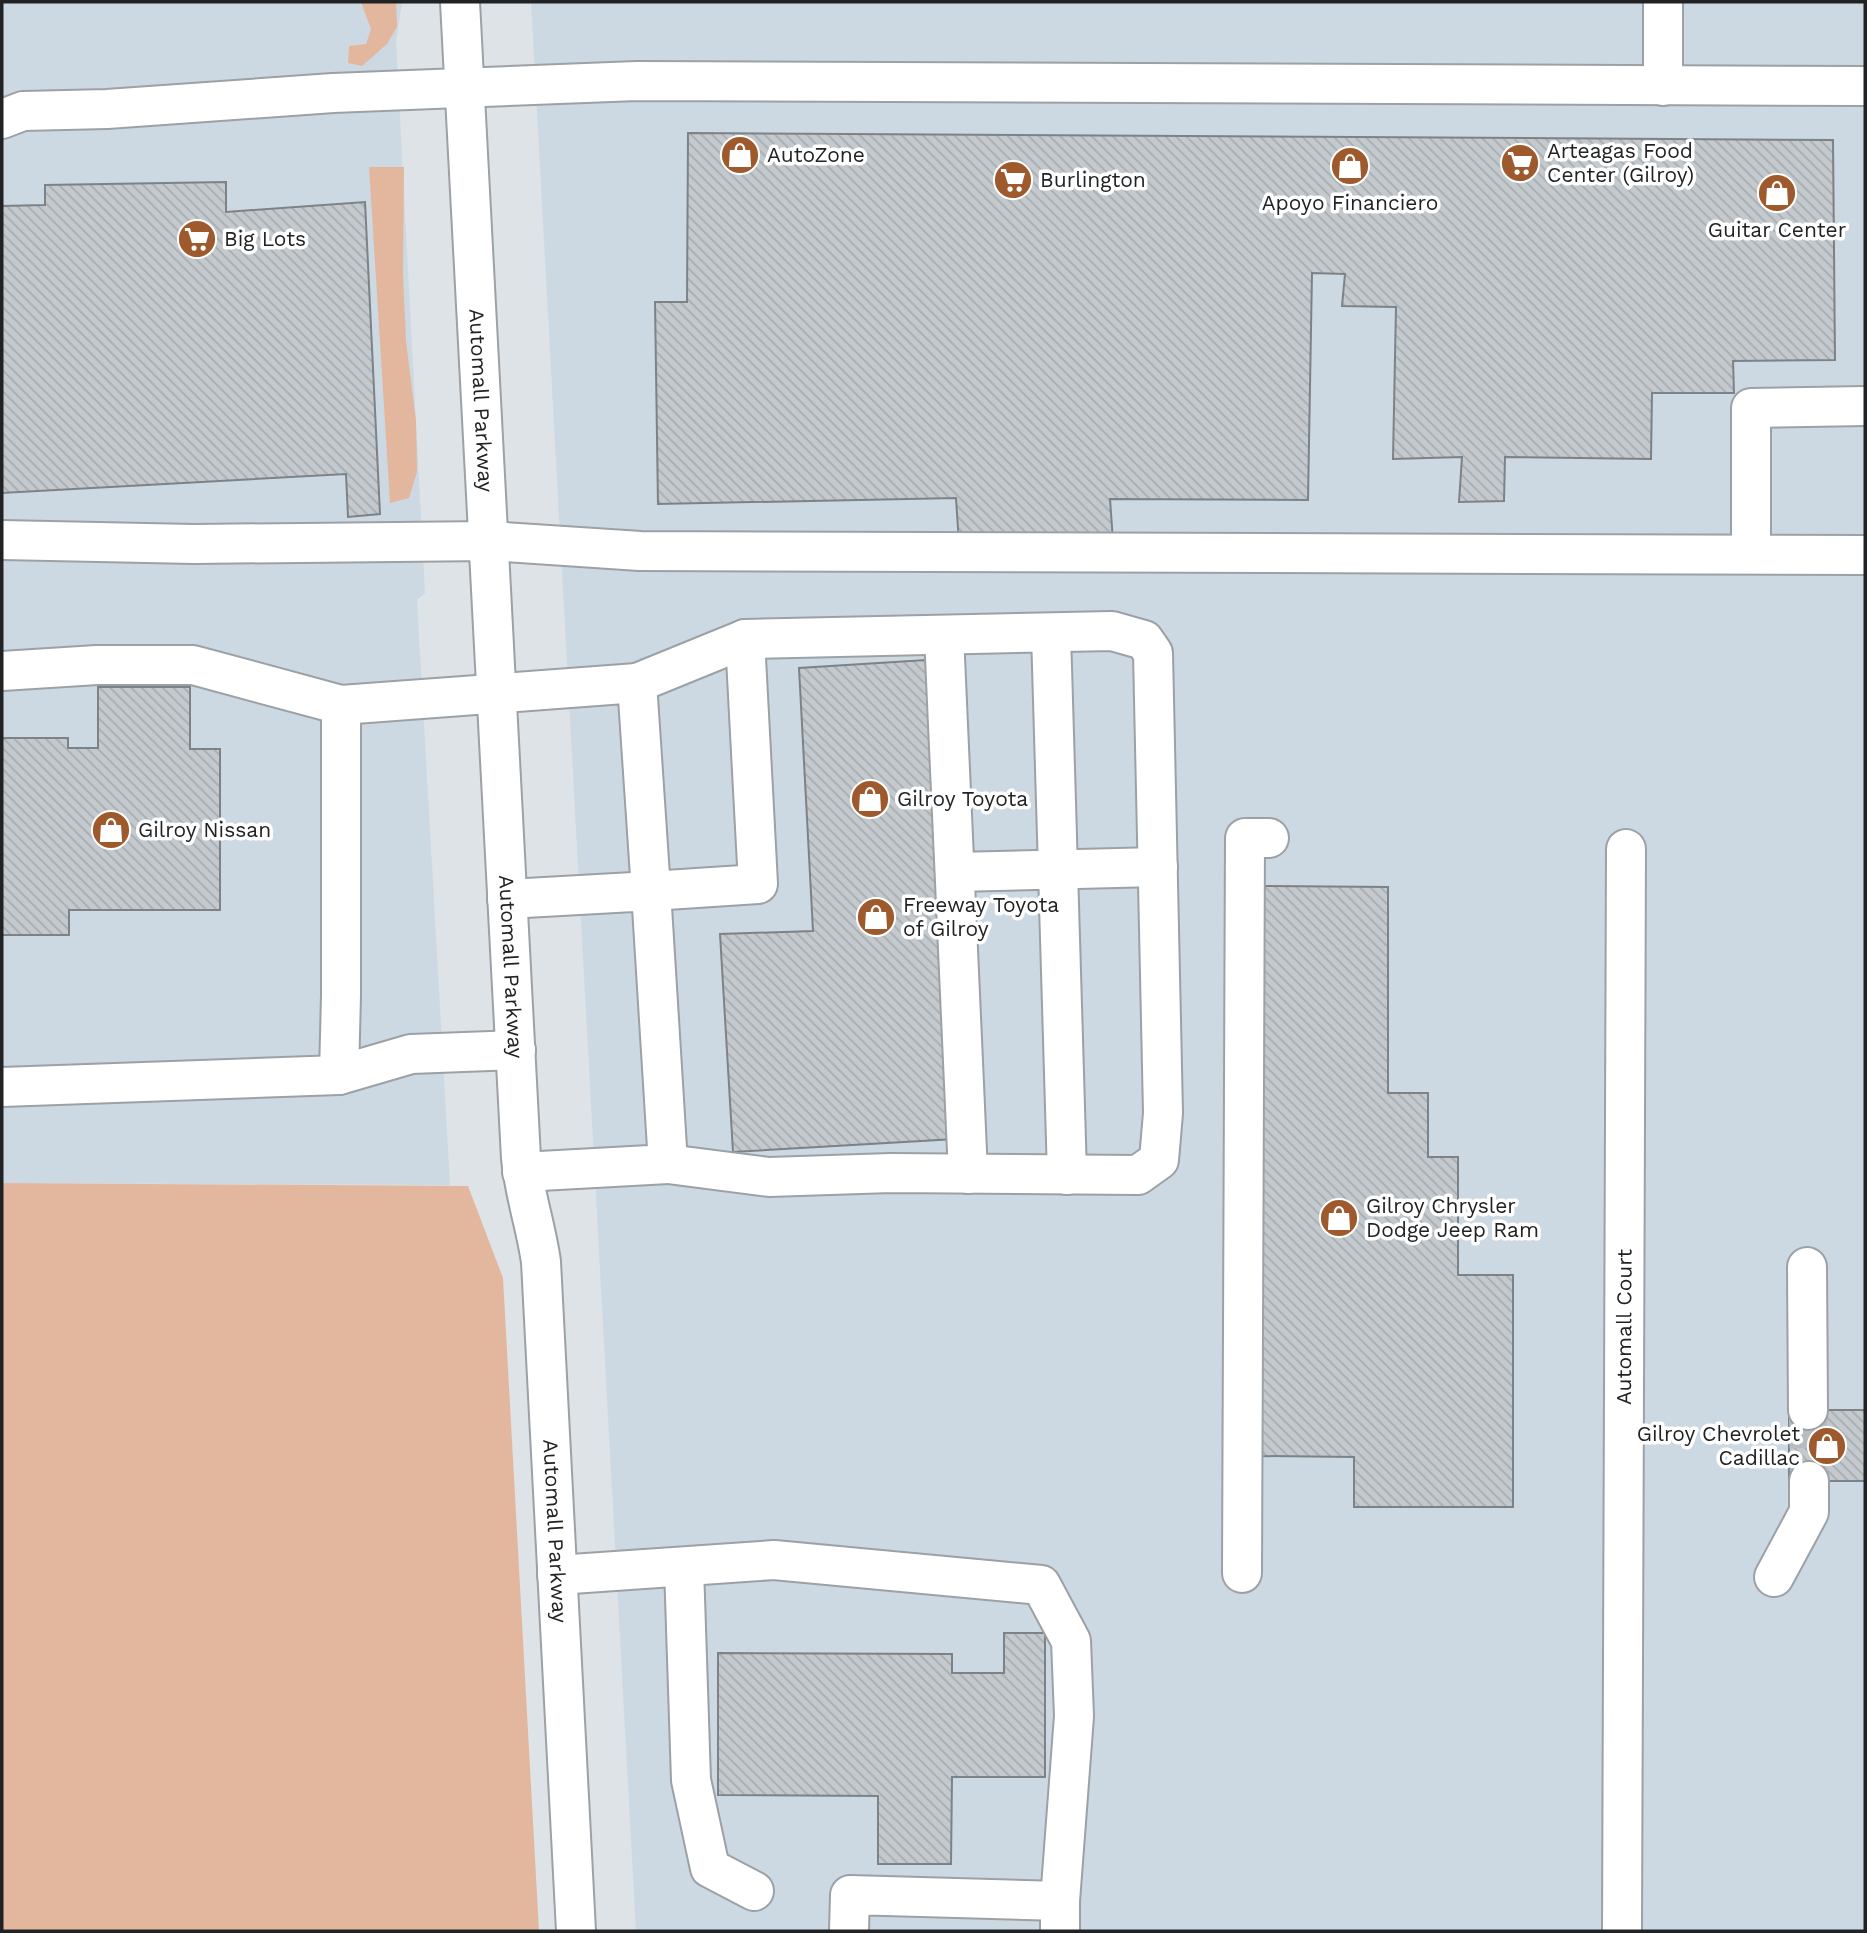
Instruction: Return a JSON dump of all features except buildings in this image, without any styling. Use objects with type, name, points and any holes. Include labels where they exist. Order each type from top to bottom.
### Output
[{"type":"street","name":"Automall Parkway","points":[[460,2],[522,1172],[535,1220],[541,1262],[576,1931]]},
{"type":"street","points":[[1663,2],[1663,86]]},
{"type":"street","points":[[2,119],[23,111],[107,109],[334,93],[637,81],[1865,86]]},
{"type":"street","points":[[1751,554],[1751,408],[1865,406]]},
{"type":"street","points":[[2,540],[194,544],[489,541],[654,551],[1865,555]]},
{"type":"street","points":[[2,671],[97,665],[193,664],[341,705],[637,683],[745,639],[1112,631],[1143,640],[1153,653],[1163,1112],[1159,1160],[1138,1175],[891,1173],[769,1177],[668,1164],[522,1172]]},
{"type":"street","points":[[1051,633],[1067,1175]]},
{"type":"street","points":[[944,635],[968,1174]]},
{"type":"street","points":[[508,899],[758,884],[745,639]]},
{"type":"street","points":[[637,683],[668,1164]]},
{"type":"street","points":[[339,1075],[341,705]]},
{"type":"street","points":[[1242,1573],[1245,838],[1269,838]]},
{"type":"street","name":"Automall Court","points":[[1622,1931],[1626,849]]},
{"type":"street","points":[[955,872],[1158,867]]},
{"type":"street","points":[[2,1087],[339,1075],[411,1054],[516,1050]]},
{"type":"street","points":[[1807,1267],[1808,1410]]},
{"type":"street","points":[[1774,1577],[1809,1512],[1809,1481]]},
{"type":"street","points":[[557,1575],[774,1560],[1041,1585],[1071,1641],[1074,1716],[1060,1916],[850,1895],[849,1931]]},
{"type":"street","points":[[684,1567],[691,1780],[710,1868],[754,1891]]},
{"type":"shaded area","points":[[2,2],[402,2],[396,42],[425,593],[417,600],[450,1185],[2,1183]]},
{"type":"shaded area","points":[[361,2],[396,2],[397,27],[387,44],[362,66],[348,63],[349,46],[366,44],[371,29]]},
{"type":"shaded area","points":[[531,2],[1865,2],[1865,1931],[636,1931]]},
{"type":"shaded area","points":[[369,167],[404,167],[403,272],[406,341],[416,421],[417,472],[409,498],[390,503]]},
{"type":"shaded area","points":[[2,1183],[468,1186],[503,1278],[539,1931],[2,1931]]},
{"type":"tunnel","points":[[1808,1410],[1809,1481]]},
{"type":"place","name":"AutoZone","points":[[740,155]]},
{"type":"place","name":"Arteagas Food Center (Gilroy)","points":[[1520,163]]},
{"type":"place","name":"Apoyo Financiero","points":[[1350,166]]},
{"type":"place","name":"Burlington","points":[[1013,180]]},
{"type":"place","name":"Guitar Center","points":[[1777,193]]},
{"type":"place","name":"Big Lots","points":[[197,239]]},
{"type":"place","name":"Gilroy Toyota","points":[[870,799]]},
{"type":"place","name":"Gilroy Nissan","points":[[111,830]]},
{"type":"place","name":"Freeway Toyota of Gilroy","points":[[876,917]]},
{"type":"place","name":"Gilroy Chrysler Dodge Jeep Ram","points":[[1339,1218]]},
{"type":"place","name":"Gilroy Chevrolet Cadillac","points":[[1827,1446]]}]
